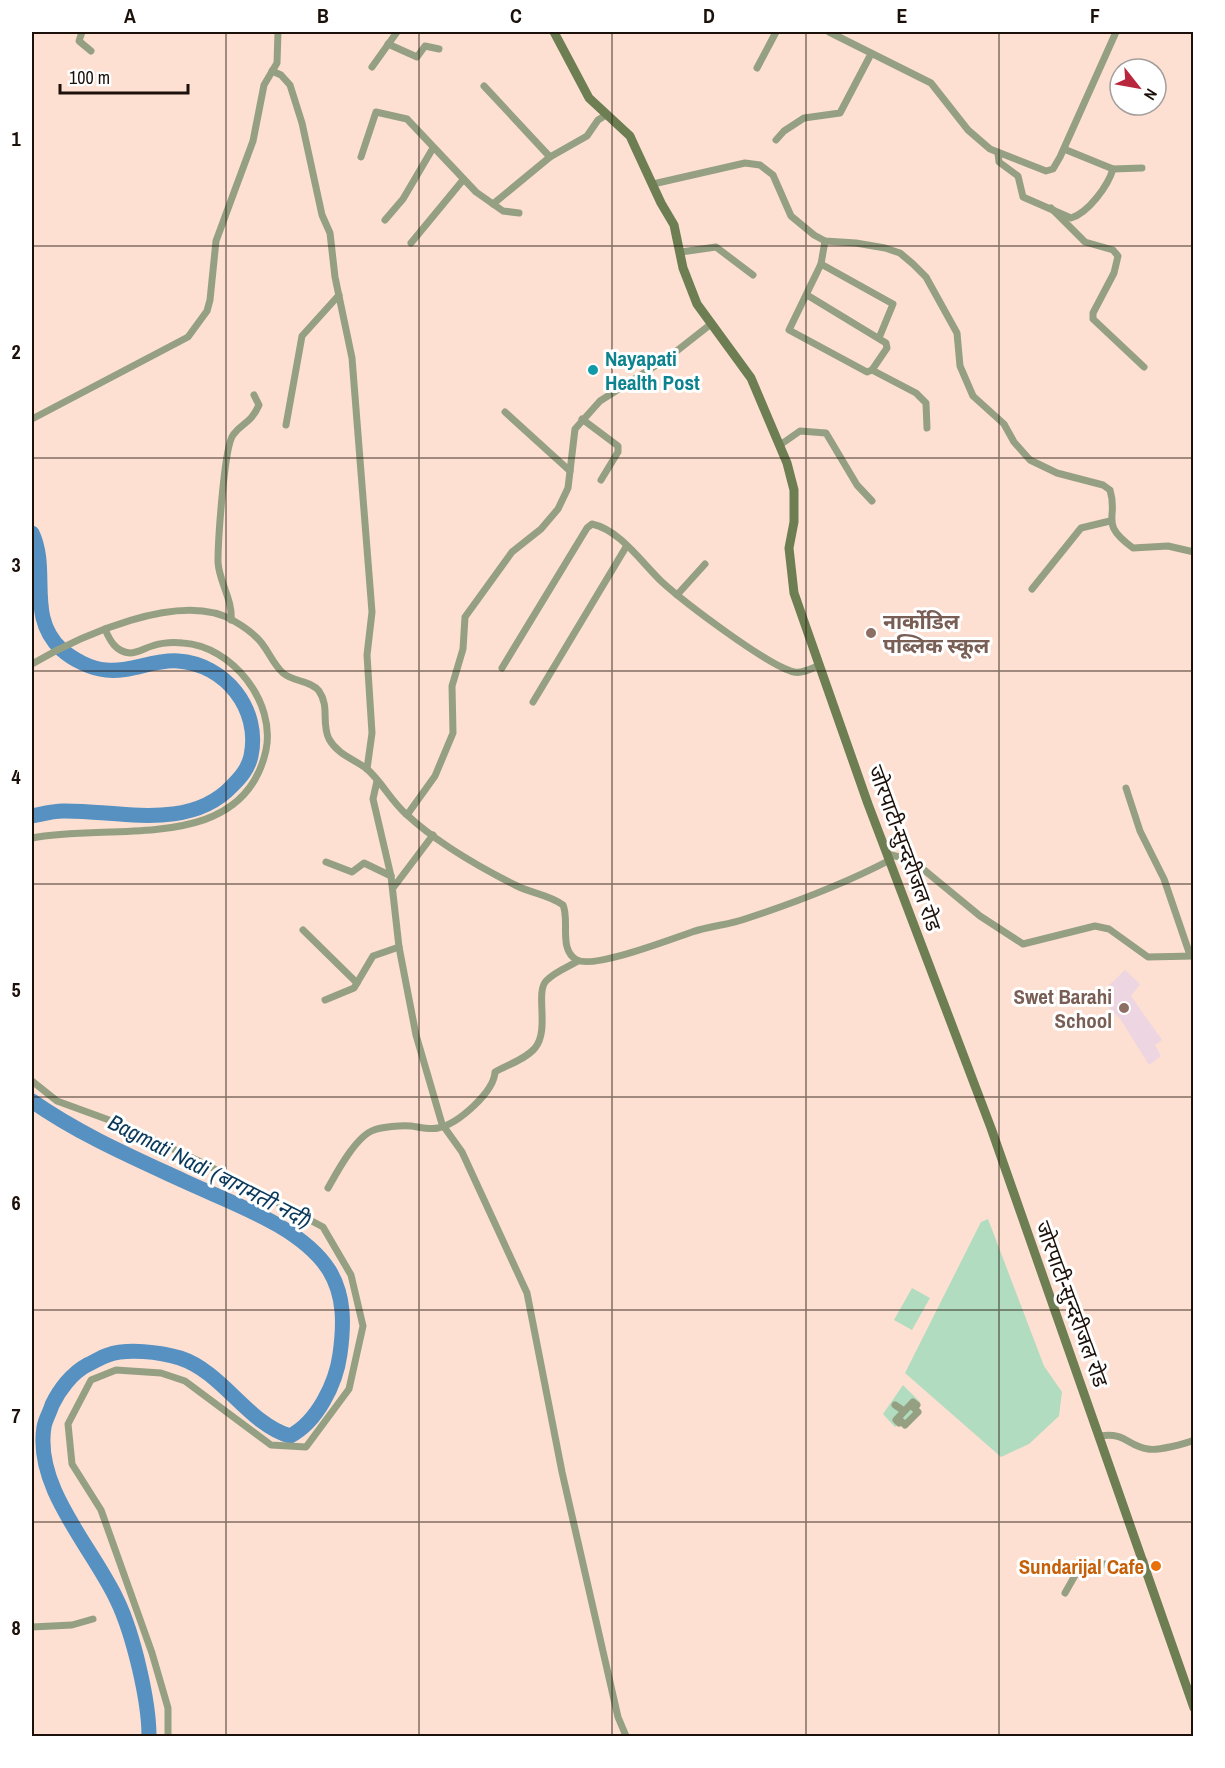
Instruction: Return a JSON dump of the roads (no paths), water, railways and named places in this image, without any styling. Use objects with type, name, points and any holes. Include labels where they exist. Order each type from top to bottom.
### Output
[{"type":"main road","name":"जोरपाटी-सुन्दरीजल रोड","points":[[554,32],[589,98],[630,136],[674,225],[689,288],[697,304],[751,378],[780,445],[794,490],[794,522],[789,548],[794,592],[888,857],[991,1128],[1144,1561],[1180,1674],[1194,1708]]},
{"type":"street","points":[[82,32],[79,41],[91,51]]},
{"type":"street","points":[[32,419],[188,338],[197,327],[210,300],[216,241],[250,149],[264,85],[277,63],[278,32]]},
{"type":"street","points":[[372,67],[397,32]]},
{"type":"street","points":[[757,68],[776,32]]},
{"type":"street","points":[[829,32],[931,83],[969,130],[990,149],[998,153],[1006,153],[1046,171],[1053,169],[1064,149],[1116,32]]},
{"type":"street","points":[[388,44],[417,57],[425,46],[439,49]]},
{"type":"street","points":[[776,140],[784,131],[804,118],[840,113],[871,54]]},
{"type":"street","points":[[272,71],[281,75],[290,85],[302,123],[322,215],[330,233],[339,296],[352,358],[372,612],[367,656],[372,733],[367,769]]},
{"type":"street","points":[[484,86],[550,157]]},
{"type":"street","points":[[361,157],[376,112],[407,119],[420,130],[433,148],[463,180],[503,211],[519,213]]},
{"type":"street","points":[[493,204],[550,157],[587,136],[598,120],[606,115]]},
{"type":"street","points":[[385,220],[403,198],[433,148]]},
{"type":"street","points":[[1064,149],[1113,169],[1142,168]]},
{"type":"street","points":[[998,153],[999,162],[1018,176],[1023,197],[1071,218],[1077,217],[1101,191],[1113,169]]},
{"type":"street","points":[[652,184],[745,163],[760,165],[777,181],[791,216],[825,241],[856,243],[900,253],[926,277],[957,333],[960,366],[974,396],[1004,424],[1014,442],[1030,460],[1043,468],[1103,485],[1110,490],[1110,520],[1119,536],[1132,548],[1168,546],[1194,552]]},
{"type":"street","points":[[411,243],[463,180]]},
{"type":"street","points":[[1051,208],[1085,242],[1113,250],[1118,256],[1114,273],[1093,313],[1093,319],[1144,367]]},
{"type":"street","points":[[807,295],[886,343],[887,348],[873,370],[867,372],[789,330],[820,264],[825,241]]},
{"type":"street","points":[[681,252],[716,246],[753,275]]},
{"type":"street","points":[[820,264],[893,304],[879,338]]},
{"type":"street","points":[[286,425],[302,336],[339,296]]},
{"type":"street","points":[[407,815],[435,776],[453,733],[452,686],[463,649],[465,617],[512,552],[524,540],[541,529],[558,509],[568,488],[572,439],[582,419],[600,401],[669,357],[711,324]]},
{"type":"street","points":[[873,370],[916,393],[926,403],[927,428]]},
{"type":"street","points":[[231,620],[232,608],[218,563],[224,495],[223,480],[229,442],[233,434],[252,420],[259,405],[254,395]]},
{"type":"street","points":[[505,412],[570,471]]},
{"type":"street","points":[[582,419],[618,446],[618,452],[601,480]]},
{"type":"street","points":[[780,445],[800,431],[826,433],[857,485],[872,501]]},
{"type":"street","points":[[1032,589],[1081,528],[1110,520]]},
{"type":"street","points":[[502,668],[589,525],[605,528],[677,595],[752,648],[793,672],[801,673],[820,665]]},
{"type":"street","points":[[533,702],[626,546]]},
{"type":"street","points":[[677,595],[705,564]]},
{"type":"street","points":[[32,664],[78,640],[131,621],[180,612],[212,614],[231,620],[256,637],[266,654],[282,672],[316,688],[326,705],[326,732],[331,742],[346,757],[367,769],[407,815],[433,835],[517,886],[563,905],[566,916],[566,942],[572,957],[578,962],[588,963],[694,931],[745,920],[853,879],[888,857],[912,860],[980,916],[1023,944],[1095,926],[1109,929],[1148,957],[1192,955],[1164,879],[1140,831],[1126,788]]},
{"type":"street","points":[[32,838],[60,832],[176,827],[213,818],[239,802],[258,778],[267,745],[266,726],[254,689],[234,665],[213,652],[183,643],[154,645],[132,653],[126,652],[112,644],[105,629]]},
{"type":"street","points":[[377,781],[373,799],[391,876],[399,947],[416,1035],[444,1126],[462,1152],[527,1293],[562,1472],[618,1717],[626,1737]]},
{"type":"street","points":[[393,888],[433,835]]},
{"type":"street","points":[[326,862],[352,872],[364,863],[391,876]]},
{"type":"street","points":[[303,930],[357,984]]},
{"type":"street","points":[[325,1000],[357,984],[373,956],[399,947]]},
{"type":"street","points":[[328,1188],[345,1157],[375,1130],[407,1125],[436,1129],[474,1106],[492,1088],[495,1072],[535,1048],[542,1035],[544,1002],[541,991],[545,981],[578,962]]},
{"type":"street","points":[[32,1081],[57,1101],[120,1124],[207,1165],[323,1227],[351,1275],[363,1326],[349,1389],[306,1447],[271,1445],[185,1381],[161,1373],[116,1370],[91,1380],[68,1424],[72,1464],[101,1510],[152,1653],[168,1708],[168,1737]]},
{"type":"street","points":[[1100,1436],[1114,1434],[1147,1449],[1183,1445],[1194,1440]]},
{"type":"street","points":[[1065,1593],[1082,1563],[1125,1565],[1144,1561]]},
{"type":"street","points":[[32,1628],[72,1625],[93,1619]]},
{"type":"waterway","name":"Bagmati Nadi (बागमती नदी)","points":[[32,533],[37,548],[44,622],[50,636],[61,649],[82,663],[100,669],[124,670],[160,662],[178,661],[211,670],[236,692],[245,706],[253,739],[250,761],[241,776],[215,800],[195,809],[174,814],[152,815],[63,811],[32,816]]},
{"type":"waterway","name":"Bagmati Nadi (बागमती नदी)","points":[[32,1101],[106,1144],[243,1207],[283,1228],[317,1254],[329,1270],[341,1300],[340,1354],[330,1389],[309,1422],[290,1436],[261,1421],[209,1374],[180,1358],[163,1354],[134,1351],[103,1357],[87,1365],[66,1382],[52,1405],[44,1427],[43,1450],[48,1472],[56,1495],[107,1580],[123,1614],[143,1686],[149,1736]]},
{"type":"place","name":"Nayapati Health Post","points":[[593,370]]},
{"type":"place","name":"नार्कोडिल पब्लिक स्कूल","points":[[871,633]]},
{"type":"place","name":"Swet Barahi School","points":[[1124,1008]]},
{"type":"place","name":"Sundarijal Cafe","points":[[1156,1566]]}]
